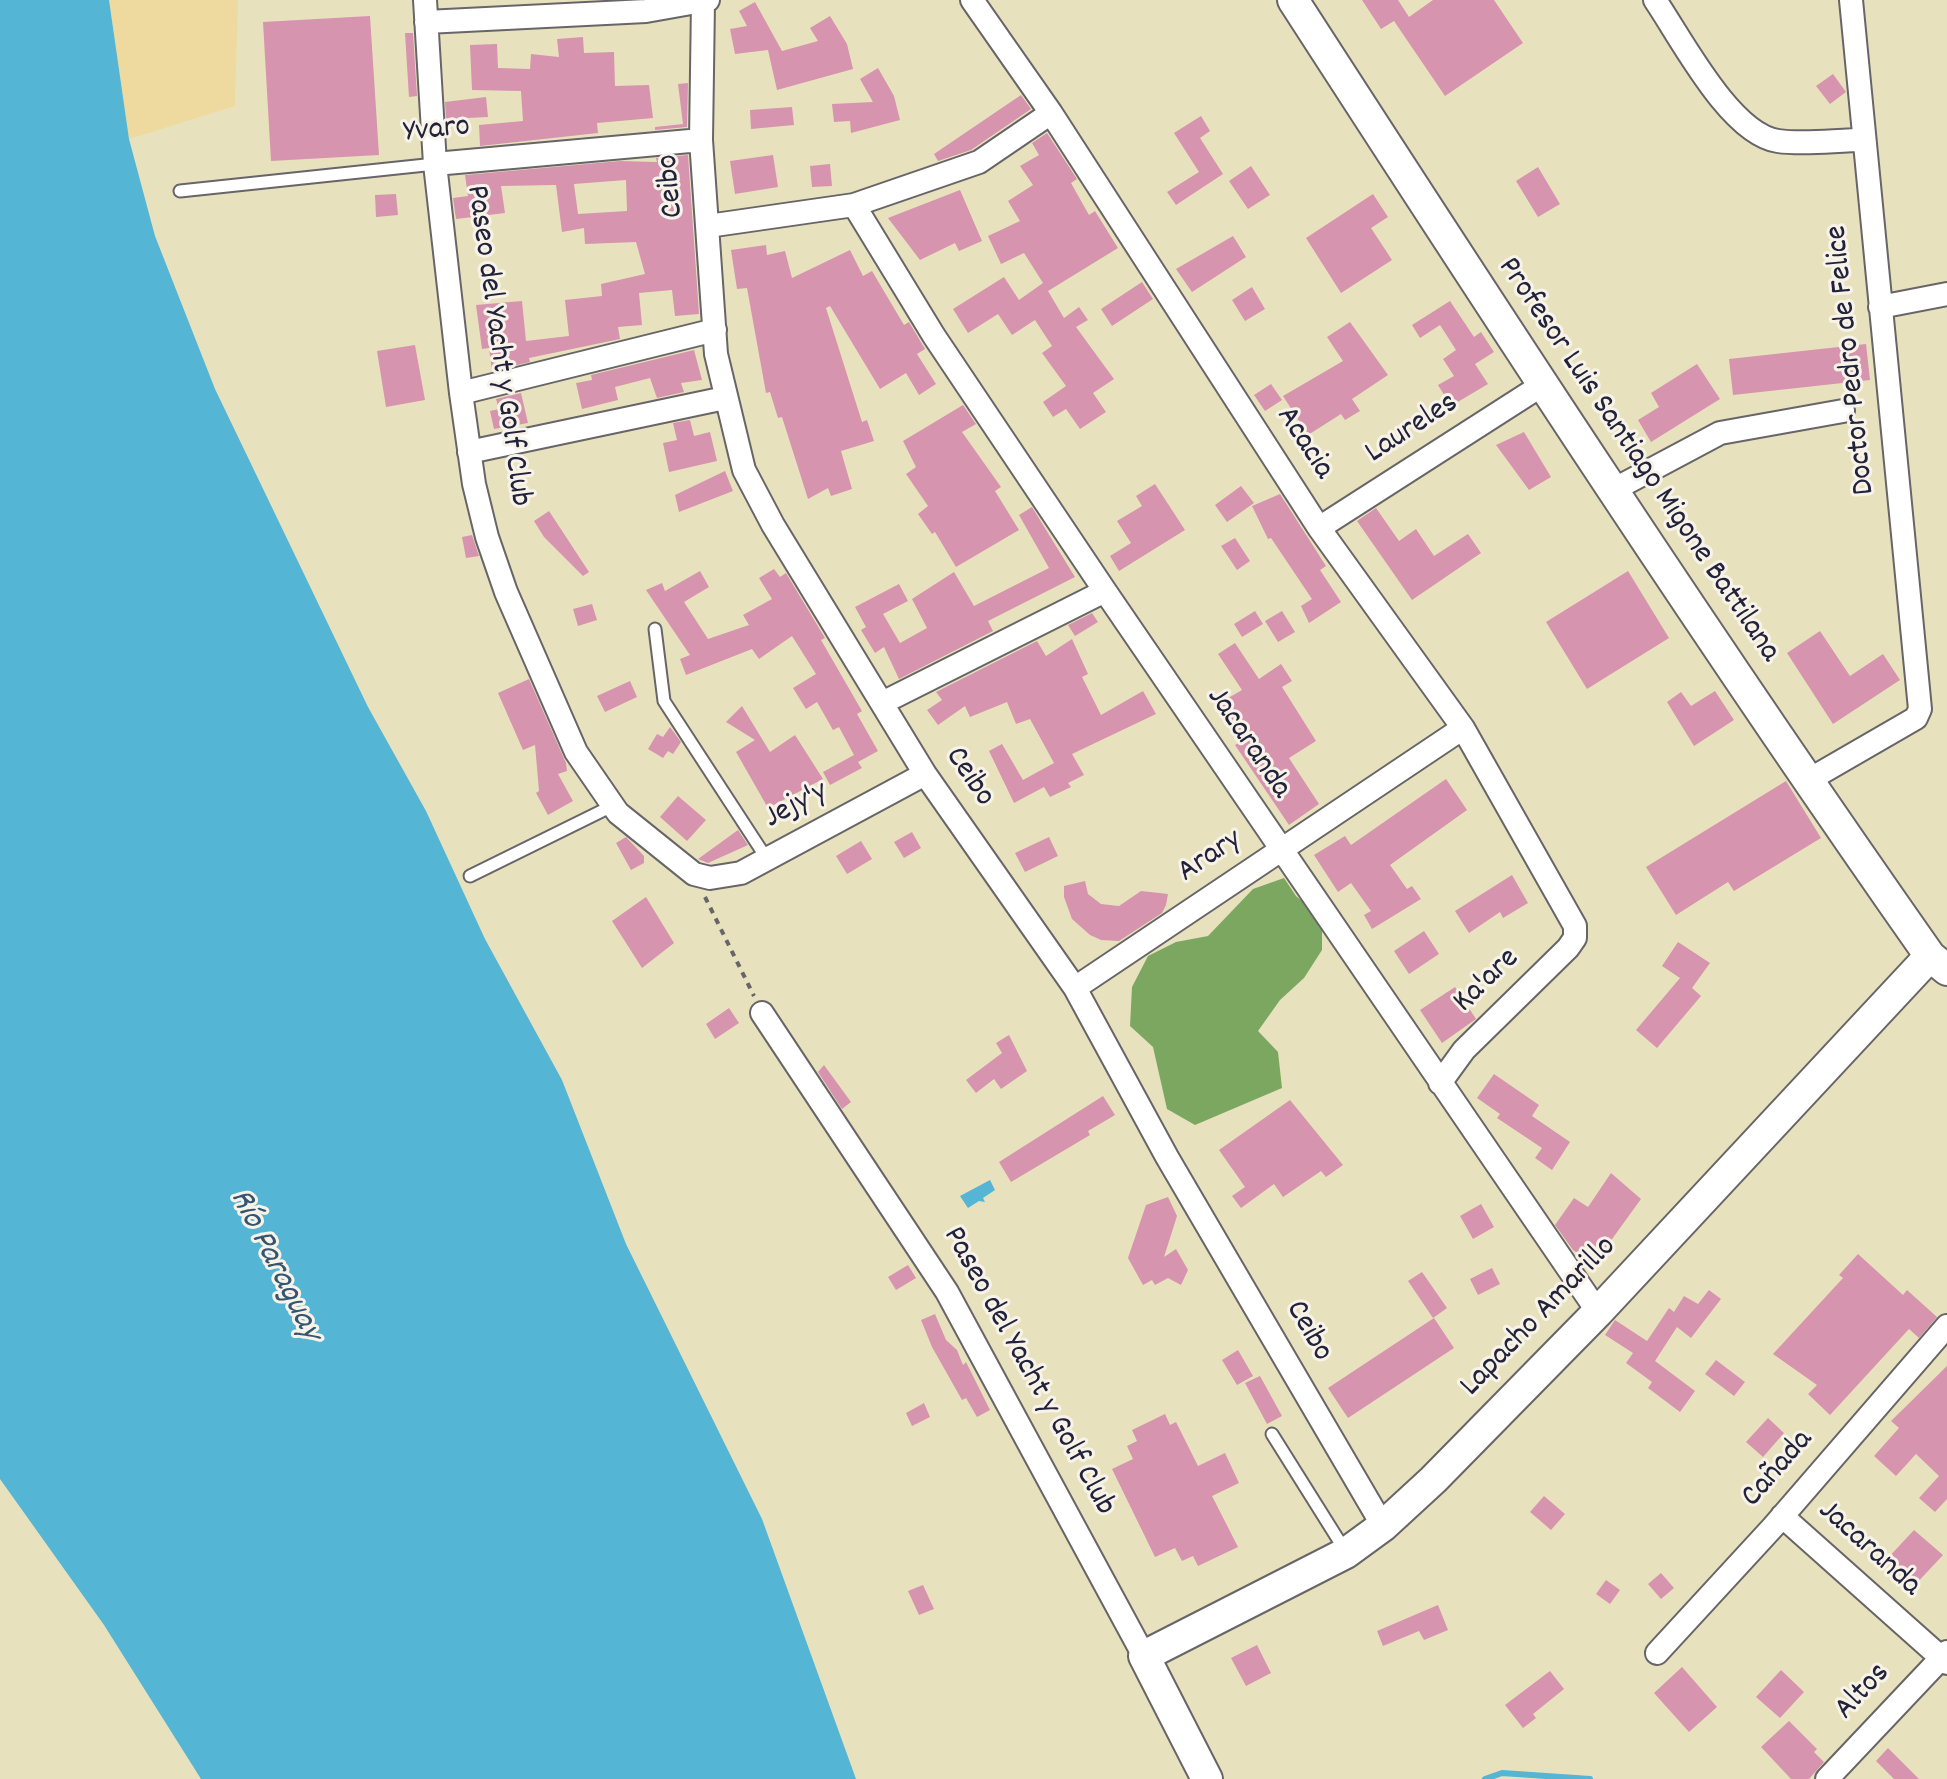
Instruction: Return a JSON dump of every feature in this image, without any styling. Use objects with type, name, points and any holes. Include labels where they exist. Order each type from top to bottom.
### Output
[{"type":"main road","name":"Profesor Luis Santiago Migone Battilana","points":[[1293,0],[1542,385],[1807,781],[1939,963]]},
{"type":"main road","name":"Lapacho Amarillo","points":[[1144,1656],[1346,1553],[1383,1526],[1433,1480],[1939,963]]},
{"type":"main road","name":"Paseo del Yacht y Golf Club","points":[[1144,1656],[1207,1779]]},
{"type":"street","name":"Acacia","points":[[972,0],[1051,113],[1319,528],[1463,728],[1575,926]]},
{"type":"street","points":[[1655,0],[1731,111],[1749,129],[1776,141],[1864,140]]},
{"type":"street","name":"Doctor Pedro de Felice","points":[[1807,781],[1916,718],[1918,713],[1851,0]]},
{"type":"street","points":[[425,11],[646,11],[706,1]]},
{"type":"street","name":"Ceibo","points":[[706,1],[701,140],[715,330],[725,398],[744,470],[773,525],[884,702],[925,774],[1075,988],[1167,1157],[1383,1526]]},
{"type":"street","name":"Paseo del Yacht y Golf Club","points":[[425,11],[435,164],[461,393],[469,452],[487,537],[506,592],[576,752],[612,806],[694,874]]},
{"type":"street","points":[[708,226],[854,205],[979,162],[1051,113]]},
{"type":"street","name":"Yvaro","points":[[435,164],[701,140]]},
{"type":"street","name":"Jacaranda","points":[[854,205],[934,336],[1105,591],[1598,1312]]},
{"type":"street","points":[[1880,307],[1947,294]]},
{"type":"street","points":[[461,393],[715,330]]},
{"type":"street","name":"Laureles","points":[[1319,528],[1542,385]]},
{"type":"street","points":[[469,452],[725,398]]},
{"type":"street","points":[[1613,490],[1720,433],[1843,411]]},
{"type":"street","points":[[884,702],[1105,591]]},
{"type":"street","name":"Arary","points":[[1075,988],[1463,728]]},
{"type":"street","name":"Jejy'y","points":[[694,874],[710,878],[727,877],[767,859],[925,774]]},
{"type":"street","name":"Ka'are","points":[[1440,1083],[1464,1050],[1568,948],[1575,938],[1575,926]]},
{"type":"street","name":"Paseo del Yacht y Golf Club","points":[[762,1013],[947,1292],[1144,1656]]},
{"type":"street","name":"Cañada","points":[[1657,1653],[1782,1516],[1947,1326]]},
{"type":"street","name":"Jacaranda","points":[[1782,1516],[1945,1658]]},
{"type":"street","name":"Altos","points":[[1827,1779],[1945,1658]]},
{"type":"lane","name":"Yvaro","points":[[180,191],[435,164]]},
{"type":"lane","points":[[655,629],[664,701],[767,859]]},
{"type":"lane","points":[[470,876],[612,806]]},
{"type":"lane","points":[[1272,1434],[1346,1553]]},
{"type":"path","points":[[694,874],[762,1013]]},
{"type":"green space","points":[[1284,878],[1296,896],[1322,918],[1322,950],[1304,978],[1280,1000],[1258,1031],[1278,1052],[1282,1088],[1195,1125],[1167,1109],[1153,1047],[1130,1026],[1132,987],[1148,956],[1176,942],[1208,936],[1253,889]]},
{"type":"sand","points":[[109,0],[238,0],[235,106],[129,139]]},
{"type":"water","name":"Río Paraguay","points":[[0,0],[109,0],[129,139],[155,236],[215,389],[368,707],[426,811],[485,939],[562,1080],[626,1244],[762,1519],[856,1779],[201,1779],[104,1625],[0,1479]]},
{"type":"water","points":[[990,1180],[995,1190],[983,1198],[985,1202],[979,1201],[968,1208],[960,1196]]},
{"type":"building","points":[[1362,0],[1398,0],[1409,17],[1433,0],[1494,0],[1523,43],[1445,96],[1394,21],[1381,29]]},
{"type":"building","points":[[755,2],[782,51],[818,41],[810,28],[830,16],[847,44],[853,69],[777,90],[768,50],[735,54],[730,29],[747,26],[739,11]]},
{"type":"building","points":[[370,16],[379,155],[271,161],[263,22]]},
{"type":"building","points":[[405,33],[413,33],[417,96],[409,97]]},
{"type":"building","points":[[583,37],[584,53],[614,52],[615,86],[649,85],[653,118],[597,123],[598,133],[480,146],[479,125],[523,121],[521,91],[472,90],[470,45],[497,44],[498,68],[530,69],[531,54],[559,57],[557,39]]},
{"type":"building","points":[[878,68],[894,96],[900,120],[851,133],[850,121],[834,122],[832,104],[873,102],[860,79]]},
{"type":"building","points":[[1833,74],[1846,92],[1830,104],[1816,86]]},
{"type":"building","points":[[688,83],[687,127],[655,130],[655,127],[683,124],[678,84]]},
{"type":"building","points":[[1021,95],[1031,109],[971,150],[938,161],[934,154]]},
{"type":"building","points":[[486,97],[488,117],[446,119],[445,102]]},
{"type":"building","points":[[792,107],[794,125],[751,129],[750,110]]},
{"type":"building","points":[[1201,116],[1210,131],[1200,138],[1223,174],[1176,205],[1167,192],[1199,172],[1174,133]]},
{"type":"building","points":[[1047,133],[1077,179],[1071,183],[1089,215],[1095,211],[1118,248],[1048,291],[1064,318],[1079,307],[1088,320],[1076,327],[1114,379],[1093,393],[1106,412],[1080,429],[1066,409],[1053,417],[1043,402],[1066,386],[1042,353],[1052,346],[1035,320],[1012,335],[998,314],[968,333],[953,309],[1004,277],[1019,300],[1043,283],[1024,253],[1001,264],[988,236],[1020,221],[1008,201],[1033,185],[1020,166],[1039,155],[1032,143]]},
{"type":"building","points":[[688,155],[699,314],[675,316],[672,290],[639,293],[642,325],[618,327],[620,339],[529,358],[530,362],[492,371],[489,348],[482,349],[476,305],[522,301],[526,341],[569,336],[565,300],[602,296],[601,284],[645,274],[636,242],[585,244],[584,228],[562,232],[556,185],[501,186],[505,213],[456,219],[453,198],[468,196],[465,175],[620,161],[657,162],[656,158]],"holes":[[[626,180],[627,211],[578,214],[574,184]]]},
{"type":"building","points":[[773,155],[778,187],[735,194],[730,161]]},
{"type":"building","points":[[830,164],[832,186],[812,187],[810,166]]},
{"type":"building","points":[[1251,166],[1270,195],[1248,209],[1229,181]]},
{"type":"building","points":[[1538,167],[1560,204],[1538,217],[1516,181]]},
{"type":"building","points":[[960,190],[982,241],[959,251],[955,243],[920,260],[888,218]]},
{"type":"building","points":[[396,194],[398,215],[376,217],[375,195]]},
{"type":"building","points":[[1373,194],[1388,217],[1371,228],[1392,260],[1341,293],[1306,238]]},
{"type":"building","points":[[1233,236],[1246,257],[1192,292],[1176,269]]},
{"type":"building","points":[[766,245],[767,255],[785,251],[792,278],[850,250],[863,276],[872,271],[904,325],[909,322],[925,349],[917,354],[936,384],[919,395],[906,373],[880,389],[830,306],[826,308],[862,422],[867,420],[874,441],[841,451],[852,489],[831,496],[828,488],[808,499],[782,417],[778,418],[770,392],[766,393],[747,288],[737,289],[731,250]]},
{"type":"building","points":[[1142,282],[1153,299],[1112,326],[1101,309]]},
{"type":"building","points":[[1252,287],[1265,309],[1245,321],[1232,300]]},
{"type":"building","points":[[1450,301],[1474,337],[1481,332],[1494,352],[1475,364],[1488,384],[1451,406],[1438,385],[1454,376],[1443,359],[1456,350],[1440,325],[1420,338],[1412,325]]},
{"type":"building","points":[[1350,322],[1388,375],[1352,399],[1360,411],[1345,420],[1341,414],[1308,435],[1283,396],[1343,361],[1327,337]]},
{"type":"building","points":[[1866,344],[1870,380],[1733,395],[1729,359]]},
{"type":"building","points":[[415,345],[425,400],[386,407],[377,351]]},
{"type":"building","points":[[694,350],[702,380],[681,383],[684,392],[657,398],[650,378],[615,387],[618,400],[582,409],[576,383],[592,380],[591,375]]},
{"type":"building","points":[[1697,364],[1720,399],[1651,442],[1638,420],[1659,407],[1651,393]]},
{"type":"building","points":[[1271,384],[1282,400],[1265,411],[1254,395]]},
{"type":"building","points":[[521,393],[528,423],[494,429],[490,411],[499,409],[496,399]]},
{"type":"building","points":[[963,405],[976,424],[962,432],[1001,487],[995,491],[1019,530],[956,567],[935,532],[932,534],[918,514],[928,506],[906,474],[916,467],[903,441]]},
{"type":"building","points":[[690,420],[694,436],[710,432],[717,461],[669,472],[663,443],[677,440],[673,423]]},
{"type":"building","points":[[1524,432],[1551,477],[1529,490],[1496,445]]},
{"type":"building","points":[[725,471],[733,491],[679,512],[675,495]]},
{"type":"building","points":[[1155,484],[1185,530],[1119,571],[1110,556],[1131,543],[1117,521],[1142,506],[1136,496]]},
{"type":"building","points":[[1241,486],[1254,503],[1227,522],[1215,505]]},
{"type":"building","points":[[1280,494],[1326,566],[1320,570],[1341,602],[1309,623],[1301,606],[1312,599],[1271,538],[1268,539],[1252,506]]},
{"type":"building","points":[[1032,507],[1075,577],[988,621],[993,631],[899,679],[884,647],[875,653],[861,630],[866,627],[855,607],[899,584],[908,601],[883,614],[900,643],[927,628],[912,599],[954,572],[974,606],[1049,568],[1019,515]]},
{"type":"building","points":[[1376,508],[1399,541],[1416,529],[1434,556],[1468,534],[1481,553],[1412,600],[1357,521]]},
{"type":"building","points":[[549,511],[589,572],[583,576],[544,537],[534,521]]},
{"type":"building","points":[[472,535],[479,556],[466,558],[462,537]]},
{"type":"building","points":[[1235,538],[1250,561],[1237,570],[1221,546]]},
{"type":"building","points":[[774,569],[780,577],[786,573],[825,638],[821,640],[862,711],[857,714],[878,751],[858,762],[862,768],[830,785],[823,772],[854,755],[839,727],[833,730],[817,702],[806,709],[793,688],[816,674],[792,636],[759,659],[752,649],[686,675],[680,659],[690,655],[646,590],[662,583],[665,591],[700,571],[709,587],[684,602],[708,639],[749,625],[743,615],[772,599],[759,578]]},
{"type":"building","points":[[1628,571],[1669,638],[1587,689],[1546,622]]},
{"type":"building","points":[[592,604],[597,620],[578,626],[573,609]]},
{"type":"building","points":[[1255,611],[1263,624],[1242,637],[1234,624]]},
{"type":"building","points":[[1282,611],[1295,632],[1278,642],[1265,621]]},
{"type":"building","points":[[1092,613],[1098,622],[1075,636],[1068,625]]},
{"type":"building","points":[[1820,631],[1850,676],[1883,654],[1900,680],[1833,724],[1787,653]]},
{"type":"building","points":[[1072,639],[1088,674],[1082,677],[1101,715],[1143,691],[1156,714],[1072,754],[1084,775],[1068,783],[1071,787],[1050,797],[1044,787],[1014,803],[989,751],[1002,744],[1023,780],[1054,763],[1030,719],[1016,724],[1007,702],[970,717],[965,706],[938,725],[927,710],[942,700],[936,692],[1037,641],[1046,656]]},
{"type":"building","points":[[1235,643],[1259,679],[1281,664],[1292,681],[1282,687],[1316,741],[1289,758],[1319,804],[1289,825],[1235,745],[1240,742],[1218,704],[1242,690],[1218,654]]},
{"type":"building","points":[[529,679],[566,763],[567,771],[558,774],[573,801],[548,815],[536,793],[539,791],[535,745],[523,750],[498,693]]},
{"type":"building","points":[[630,681],[637,697],[605,712],[597,696]]},
{"type":"building","points":[[1715,691],[1734,720],[1694,746],[1667,702],[1681,692],[1691,706]]},
{"type":"building","points":[[742,706],[770,752],[795,735],[823,779],[768,808],[736,752],[755,740],[726,722]]},
{"type":"building","points":[[670,727],[681,742],[673,754],[668,751],[663,758],[648,749],[657,734],[663,737]]},
{"type":"building","points":[[1446,779],[1467,810],[1390,865],[1407,889],[1412,886],[1421,899],[1372,929],[1364,915],[1371,911],[1351,883],[1338,892],[1314,855],[1345,836],[1351,845]]},
{"type":"building","points":[[1786,781],[1821,838],[1734,891],[1728,882],[1676,915],[1646,867]]},
{"type":"building","points":[[678,796],[706,820],[687,841],[660,817]]},
{"type":"building","points":[[738,830],[748,845],[708,863],[698,859]]},
{"type":"building","points":[[912,832],[921,848],[904,858],[894,842]]},
{"type":"building","points":[[626,837],[644,856],[644,863],[631,870],[616,843]]},
{"type":"building","points":[[1049,837],[1058,856],[1025,872],[1015,853]]},
{"type":"building","points":[[861,841],[872,859],[847,874],[836,856]]},
{"type":"building","points":[[1512,875],[1528,903],[1503,918],[1500,912],[1469,933],[1455,911]]},
{"type":"building","points":[[1085,881],[1088,894],[1101,904],[1119,906],[1141,891],[1168,894],[1166,905],[1162,913],[1119,941],[1101,940],[1090,935],[1072,919],[1064,897],[1064,886]]},
{"type":"building","points":[[646,897],[674,943],[642,968],[612,921]]},
{"type":"building","points":[[1424,931],[1439,954],[1409,974],[1394,951]]},
{"type":"building","points":[[1678,942],[1710,963],[1692,988],[1701,996],[1657,1048],[1636,1030],[1680,978],[1662,966]]},
{"type":"building","points":[[1455,987],[1476,1019],[1442,1043],[1420,1010]]},
{"type":"building","points":[[729,1008],[739,1023],[715,1039],[706,1024]]},
{"type":"building","points":[[1009,1035],[1027,1071],[1001,1089],[994,1079],[976,1093],[966,1080],[1002,1053],[996,1043]]},
{"type":"building","points":[[824,1065],[851,1102],[842,1109],[818,1072]]},
{"type":"building","points":[[1494,1074],[1539,1105],[1532,1116],[1570,1142],[1552,1170],[1535,1158],[1542,1148],[1497,1118],[1500,1114],[1477,1098]]},
{"type":"building","points":[[1103,1096],[1115,1115],[1088,1131],[1090,1135],[1011,1182],[999,1162]]},
{"type":"building","points":[[1290,1100],[1343,1165],[1326,1177],[1321,1171],[1283,1197],[1274,1184],[1241,1208],[1232,1196],[1245,1187],[1219,1150]]},
{"type":"building","points":[[1611,1173],[1641,1199],[1594,1264],[1573,1250],[1555,1225],[1574,1198],[1588,1207]]},
{"type":"building","points":[[1168,1197],[1177,1216],[1164,1257],[1176,1249],[1188,1270],[1181,1285],[1168,1278],[1155,1285],[1152,1280],[1143,1285],[1128,1258],[1146,1205]]},
{"type":"building","points":[[1481,1204],[1494,1227],[1473,1239],[1460,1216]]},
{"type":"building","points":[[1858,1254],[1903,1295],[1907,1290],[1937,1317],[1919,1338],[1909,1329],[1830,1415],[1808,1394],[1817,1385],[1773,1354],[1843,1278],[1839,1275]]},
{"type":"building","points":[[908,1265],[916,1278],[896,1290],[888,1277]]},
{"type":"building","points":[[1492,1268],[1500,1284],[1478,1295],[1470,1279]]},
{"type":"building","points":[[1422,1272],[1447,1308],[1433,1318],[1408,1281]]},
{"type":"building","points":[[1709,1290],[1721,1299],[1691,1338],[1677,1327],[1655,1361],[1695,1391],[1680,1412],[1648,1388],[1652,1382],[1626,1363],[1633,1353],[1605,1335],[1615,1320],[1647,1341],[1669,1308],[1674,1312],[1684,1296],[1698,1304]]},
{"type":"building","points":[[935,1314],[946,1340],[957,1350],[963,1365],[966,1362],[990,1410],[977,1417],[966,1398],[962,1400],[932,1347],[921,1320]]},
{"type":"building","points":[[1434,1318],[1454,1348],[1348,1418],[1328,1388]]},
{"type":"building","points":[[1238,1350],[1253,1376],[1237,1385],[1222,1360]]},
{"type":"building","points":[[1716,1360],[1745,1382],[1734,1396],[1705,1374]]},
{"type":"building","points":[[1947,1366],[1947,1499],[1935,1512],[1919,1498],[1939,1476],[1916,1454],[1896,1476],[1874,1456],[1899,1428],[1891,1421]]},
{"type":"building","points":[[1260,1376],[1282,1416],[1267,1424],[1245,1383]]},
{"type":"building","points":[[924,1403],[930,1417],[912,1426],[906,1413]]},
{"type":"building","points":[[1165,1414],[1170,1425],[1176,1422],[1198,1466],[1225,1453],[1239,1483],[1212,1496],[1238,1547],[1198,1566],[1193,1556],[1182,1561],[1175,1548],[1155,1557],[1112,1469],[1133,1459],[1127,1446],[1137,1441],[1132,1430]]},
{"type":"building","points":[[1768,1418],[1784,1433],[1763,1457],[1746,1442]]},
{"type":"building","points":[[1544,1496],[1565,1514],[1551,1530],[1530,1512]]},
{"type":"building","points":[[1914,1530],[1943,1555],[1914,1586],[1886,1560]]},
{"type":"building","points":[[1661,1573],[1674,1588],[1661,1599],[1648,1584]]},
{"type":"building","points":[[1606,1580],[1620,1590],[1610,1604],[1596,1594]]},
{"type":"building","points":[[923,1585],[934,1609],[919,1615],[908,1591]]},
{"type":"building","points":[[1438,1605],[1448,1630],[1424,1640],[1419,1631],[1383,1646],[1377,1631]]},
{"type":"building","points":[[1257,1645],[1271,1673],[1246,1686],[1231,1658]]},
{"type":"building","points":[[1682,1667],[1717,1707],[1689,1732],[1654,1693]]},
{"type":"building","points":[[1781,1670],[1804,1692],[1780,1718],[1756,1697]]},
{"type":"building","points":[[1550,1671],[1564,1689],[1533,1714],[1536,1718],[1523,1728],[1505,1705]]},
{"type":"building","points":[[1789,1721],[1817,1749],[1814,1752],[1824,1762],[1809,1779],[1791,1779],[1761,1747]]},
{"type":"building","points":[[1888,1748],[1919,1779],[1894,1779],[1876,1761]]},
{"type":"waterway","points":[[1485,1779],[1502,1773],[1590,1779]]}]
